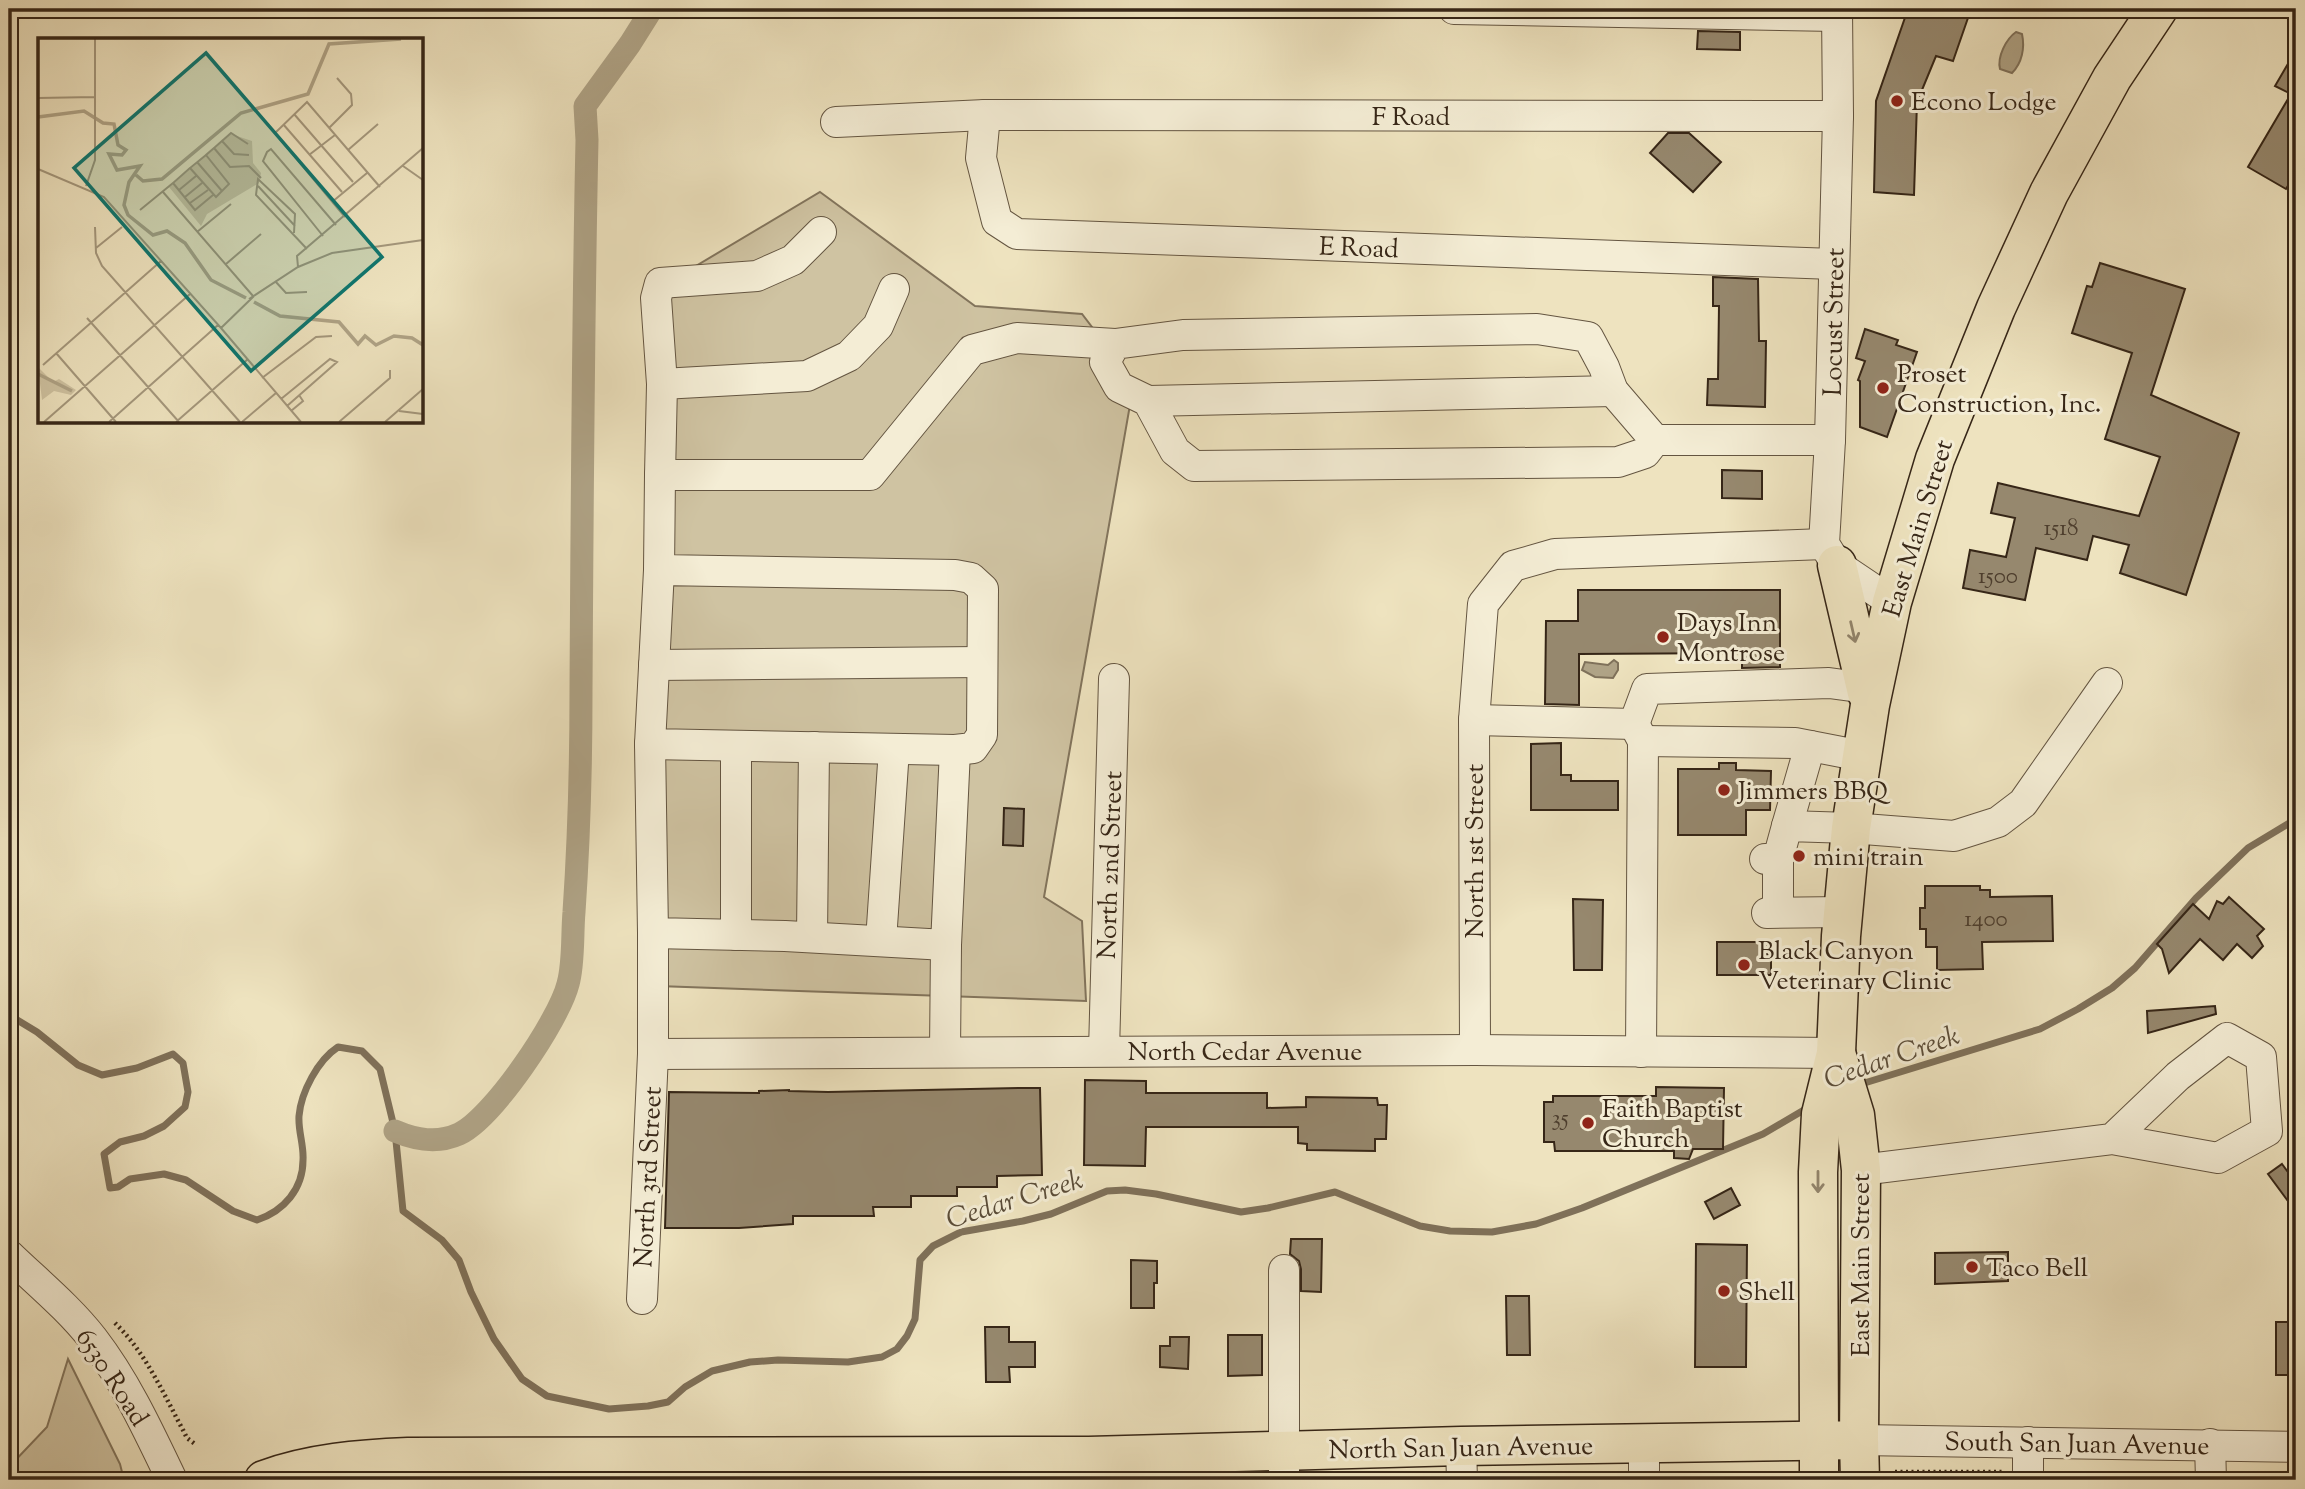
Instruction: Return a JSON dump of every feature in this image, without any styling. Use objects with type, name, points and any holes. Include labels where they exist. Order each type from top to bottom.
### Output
[{"type":"main road","name":"East Main Street","points":[[1877,1476],[1858,1440],[1861,1171],[1838,1114],[1836,1053],[1843,912],[1868,696],[1892,602],[1935,459],[1996,308],[2049,193],[2112,78],[2158,9]]},
{"type":"main road","points":[[1830,555],[1868,696]]},
{"type":"main road","name":"East Main Street","points":[[1819,1480],[1818,1171],[1838,1114]]},
{"type":"main road","name":"North San Juan Avenue","points":[[264,1480],[280,1474],[362,1459],[408,1457],[1089,1468],[1644,1462],[1819,1441],[1858,1440]]},
{"type":"street","points":[[1454,9],[1837,12]]},
{"type":"street","name":"Locust Street","points":[[1830,555],[1838,116],[1837,12]]},
{"type":"street","name":"F Road","points":[[836,122],[985,115],[1838,116]]},
{"type":"street","name":"E Road","points":[[985,115],[982,158],[997,221],[1017,234],[1834,264]]},
{"type":"street","name":"North 3rd Street","points":[[642,1299],[653,1054],[650,744],[659,570],[662,384],[656,299],[660,283],[758,276],[793,260],[821,232]]},
{"type":"street","points":[[662,384],[807,376],[849,356],[878,326],[894,289]]},
{"type":"street","points":[[660,475],[870,475],[972,349],[1017,338],[1115,344],[1183,335],[1537,329],[1588,337],[1613,391],[1656,440],[1830,440]]},
{"type":"street","points":[[1115,344],[1105,362],[1119,387],[1148,401],[1613,391]]},
{"type":"street","points":[[1148,401],[1175,451],[1194,466],[1618,462],[1645,453],[1656,440]]},
{"type":"street","name":"North 1st Street","points":[[1475,1050],[1474,720],[1483,604],[1513,566],[1555,554],[1830,555]]},
{"type":"street","points":[[1830,555],[1892,602]]},
{"type":"street","points":[[650,744],[955,750],[973,748],[982,735],[984,589],[971,578],[956,575],[659,570]]},
{"type":"street","points":[[654,665],[981,662]]},
{"type":"street","name":"North 2nd Street","points":[[1104,1051],[1114,679]]},
{"type":"street","points":[[1641,1052],[1651,864],[1638,732],[1647,688],[1829,683],[1868,696]]},
{"type":"street","points":[[1787,826],[1954,836],[1997,822],[2023,803],[2107,683]]},
{"type":"street","points":[[1474,720],[1795,743],[1862,756]]},
{"type":"street","points":[[736,746],[736,935]]},
{"type":"street","points":[[1810,746],[1787,826],[1771,859],[1773,913],[1843,912]]},
{"type":"street","points":[[812,937],[814,747]]},
{"type":"street","points":[[881,941],[894,749]]},
{"type":"street","points":[[945,1052],[946,945],[955,750]]},
{"type":"street","points":[[653,933],[812,937],[946,945]]},
{"type":"street","points":[[1861,1171],[2112,1139],[2218,1158],[2267,1131],[2261,1057],[2227,1038],[2178,1076],[2112,1139]]},
{"type":"street","name":"North Cedar Avenue","points":[[653,1054],[1475,1050],[1836,1053]]},
{"type":"street","name":"6530 Road","points":[[9,1255],[92,1337],[138,1412],[172,1480]]},
{"type":"street","points":[[1284,1270],[1284,1465]]},
{"type":"street","name":"South San Juan Avenue","points":[[1858,1440],[2296,1447]]},
{"type":"street","points":[[2021,1476],[2028,1442]]},
{"type":"street","points":[[2210,1444],[2211,1480]]},
{"type":"path","points":[[1877,1476],[2021,1476]]},
{"type":"shaded area","points":[[2016,32],[2022,34],[2023,50],[2012,73],[2000,69],[2000,59],[2006,44]]},
{"type":"shaded area","points":[[820,192],[975,306],[1082,314],[1134,382],[1044,897],[1082,921],[1086,1001],[658,986],[664,285]]},
{"type":"shaded area","points":[[1614,660],[1618,663],[1618,670],[1613,678],[1595,677],[1582,670],[1585,662],[1608,665]]},
{"type":"shaded area","points":[[68,1359],[120,1464],[124,1480],[9,1480],[9,1467],[47,1427]]},
{"type":"building","name":"Econo Lodge","points":[[1908,9],[1947,9],[1969,15],[1953,61],[1936,56],[1917,102],[1914,195],[1874,192],[1876,101]]},
{"type":"building","points":[[1698,31],[1740,32],[1740,50],[1697,49]]},
{"type":"building","points":[[2296,50],[2296,172],[2286,189],[2248,167],[2291,94],[2275,86]]},
{"type":"building","points":[[1668,133],[1689,133],[1721,162],[1693,192],[1650,153]]},
{"type":"building","points":[[2100,263],[2185,289],[2151,395],[2239,433],[2186,595],[2120,573],[2129,545],[2093,536],[2087,560],[2036,548],[2025,600],[1963,588],[1970,550],[2006,557],[2015,518],[1991,513],[1998,483],[2139,516],[2160,457],[2105,439],[2132,353],[2072,333],[2087,286],[2092,287]]},
{"type":"building","points":[[1713,277],[1758,279],[1759,341],[1766,341],[1765,407],[1707,405],[1708,379],[1718,379],[1719,306],[1713,306]]},
{"type":"building","name":"Proset Construction, Inc.","points":[[1865,329],[1898,340],[1896,345],[1917,352],[1887,437],[1860,427],[1858,380],[1865,361],[1856,358]]},
{"type":"building","points":[[1722,470],[1762,471],[1762,499],[1722,498]]},
{"type":"building","name":"Days Inn Montrose","points":[[1578,590],[1780,590],[1780,667],[1742,668],[1742,653],[1579,654],[1579,705],[1545,704],[1546,621],[1578,621]]},
{"type":"building","points":[[1561,743],[1561,775],[1571,775],[1571,781],[1618,781],[1618,810],[1531,810],[1531,744]]},
{"type":"building","name":"Jimmers BBQ","points":[[1719,763],[1736,763],[1736,770],[1771,771],[1770,810],[1746,810],[1746,835],[1678,835],[1678,769],[1719,769]]},
{"type":"building","points":[[1004,808],[1024,809],[1023,846],[1003,845]]},
{"type":"building","points":[[1925,886],[1980,886],[1980,890],[1990,890],[1990,897],[2052,896],[2053,941],[1982,942],[1983,969],[1937,970],[1937,947],[1926,947],[1926,929],[1920,929],[1920,908],[1925,908]]},
{"type":"building","points":[[2229,897],[2264,929],[2257,936],[2263,946],[2252,958],[2237,944],[2223,960],[2200,939],[2169,973],[2162,949],[2157,944],[2193,904],[2209,919],[2217,901],[2223,904]]},
{"type":"building","points":[[1573,899],[1603,900],[1602,970],[1574,970]]},
{"type":"building","name":"Black Canyon Veterinary Clinic","points":[[1717,942],[1767,942],[1767,955],[1771,955],[1771,975],[1717,975]]},
{"type":"building","points":[[2215,1006],[2216,1014],[2148,1033],[2147,1011]]},
{"type":"building","points":[[1085,1080],[1146,1081],[1146,1093],[1267,1093],[1267,1108],[1306,1107],[1306,1097],[1377,1098],[1378,1105],[1387,1105],[1386,1139],[1375,1139],[1375,1151],[1307,1150],[1307,1144],[1298,1143],[1298,1127],[1146,1127],[1145,1166],[1084,1165]]},
{"type":"building","points":[[1656,1087],[1724,1088],[1723,1149],[1693,1149],[1689,1159],[1674,1158],[1674,1151],[1555,1151],[1554,1142],[1544,1142],[1544,1102],[1553,1102],[1553,1096],[1656,1096]]},
{"type":"building","points":[[1040,1088],[1042,1175],[997,1176],[997,1187],[957,1187],[957,1196],[911,1196],[911,1207],[873,1207],[874,1216],[793,1216],[793,1224],[739,1228],[665,1228],[669,1092]]},
{"type":"building","points":[[2282,1164],[2296,1183],[2296,1212],[2268,1174]]},
{"type":"building","points":[[1731,1188],[1740,1205],[1714,1219],[1705,1202]]},
{"type":"building","points":[[1291,1239],[1322,1239],[1321,1292],[1301,1291],[1301,1269],[1299,1261],[1290,1254]]},
{"type":"building","points":[[1696,1244],[1747,1245],[1746,1367],[1695,1367]]},
{"type":"building","name":"Taco Bell","points":[[2008,1252],[2008,1281],[1935,1284],[1935,1253]]},
{"type":"building","points":[[1131,1260],[1157,1261],[1154,1308],[1131,1308]]},
{"type":"building","points":[[1506,1296],[1529,1296],[1530,1355],[1507,1355]]},
{"type":"building","points":[[2276,1322],[2296,1322],[2296,1375],[2276,1375]]},
{"type":"building","points":[[985,1327],[1009,1327],[1009,1342],[1035,1342],[1035,1367],[1009,1367],[1010,1382],[986,1382]]},
{"type":"building","points":[[1228,1335],[1262,1335],[1262,1375],[1228,1376]]},
{"type":"building","points":[[1170,1337],[1189,1337],[1188,1369],[1160,1367],[1160,1346],[1170,1346]]},
{"type":"waterway","points":[[395,1131],[419,1139],[435,1140],[459,1134],[473,1124],[506,1089],[539,1043],[562,1000],[570,976],[581,747],[587,140],[585,106],[652,9]]},
{"type":"waterway","name":"Cedar Creek","points":[[1858,1085],[2040,1029],[2078,1009],[2112,988],[2135,968],[2196,898],[2248,848],[2296,819]]},
{"type":"waterway","name":"Cedar Creek","points":[[9,1015],[37,1032],[78,1065],[102,1075],[137,1068],[173,1054],[183,1063],[188,1092],[185,1107],[164,1126],[144,1136],[120,1142],[104,1154],[110,1188],[118,1187],[130,1179],[164,1174],[186,1180],[233,1211],[257,1220],[283,1205],[300,1180],[303,1154],[300,1107],[317,1068],[338,1047],[362,1051],[380,1069],[395,1131],[403,1211],[442,1240],[459,1260],[494,1339],[522,1379],[547,1396],[609,1409],[668,1402],[685,1387],[712,1371],[750,1362],[848,1362],[882,1357],[897,1349],[915,1319],[920,1260],[933,1246],[961,1232],[1051,1214],[1107,1191],[1156,1194],[1241,1212],[1335,1192],[1420,1226],[1450,1231],[1492,1232],[1536,1224],[1582,1208],[1763,1134],[1809,1107]]},
{"type":"place","name":"Econo Lodge","points":[[1897,101]]},
{"type":"place","name":"Proset Construction, Inc.","points":[[1883,388]]},
{"type":"place","name":"Days Inn Montrose","points":[[1663,637]]},
{"type":"place","name":"Jimmers BBQ","points":[[1724,790]]},
{"type":"place","name":"mini train","points":[[1799,856]]},
{"type":"place","name":"Black Canyon Veterinary Clinic","points":[[1744,965]]},
{"type":"place","name":"Faith Baptist Church","points":[[1588,1123]]},
{"type":"place","name":"Taco Bell","points":[[1972,1267]]},
{"type":"place","name":"Shell","points":[[1724,1291]]}]
